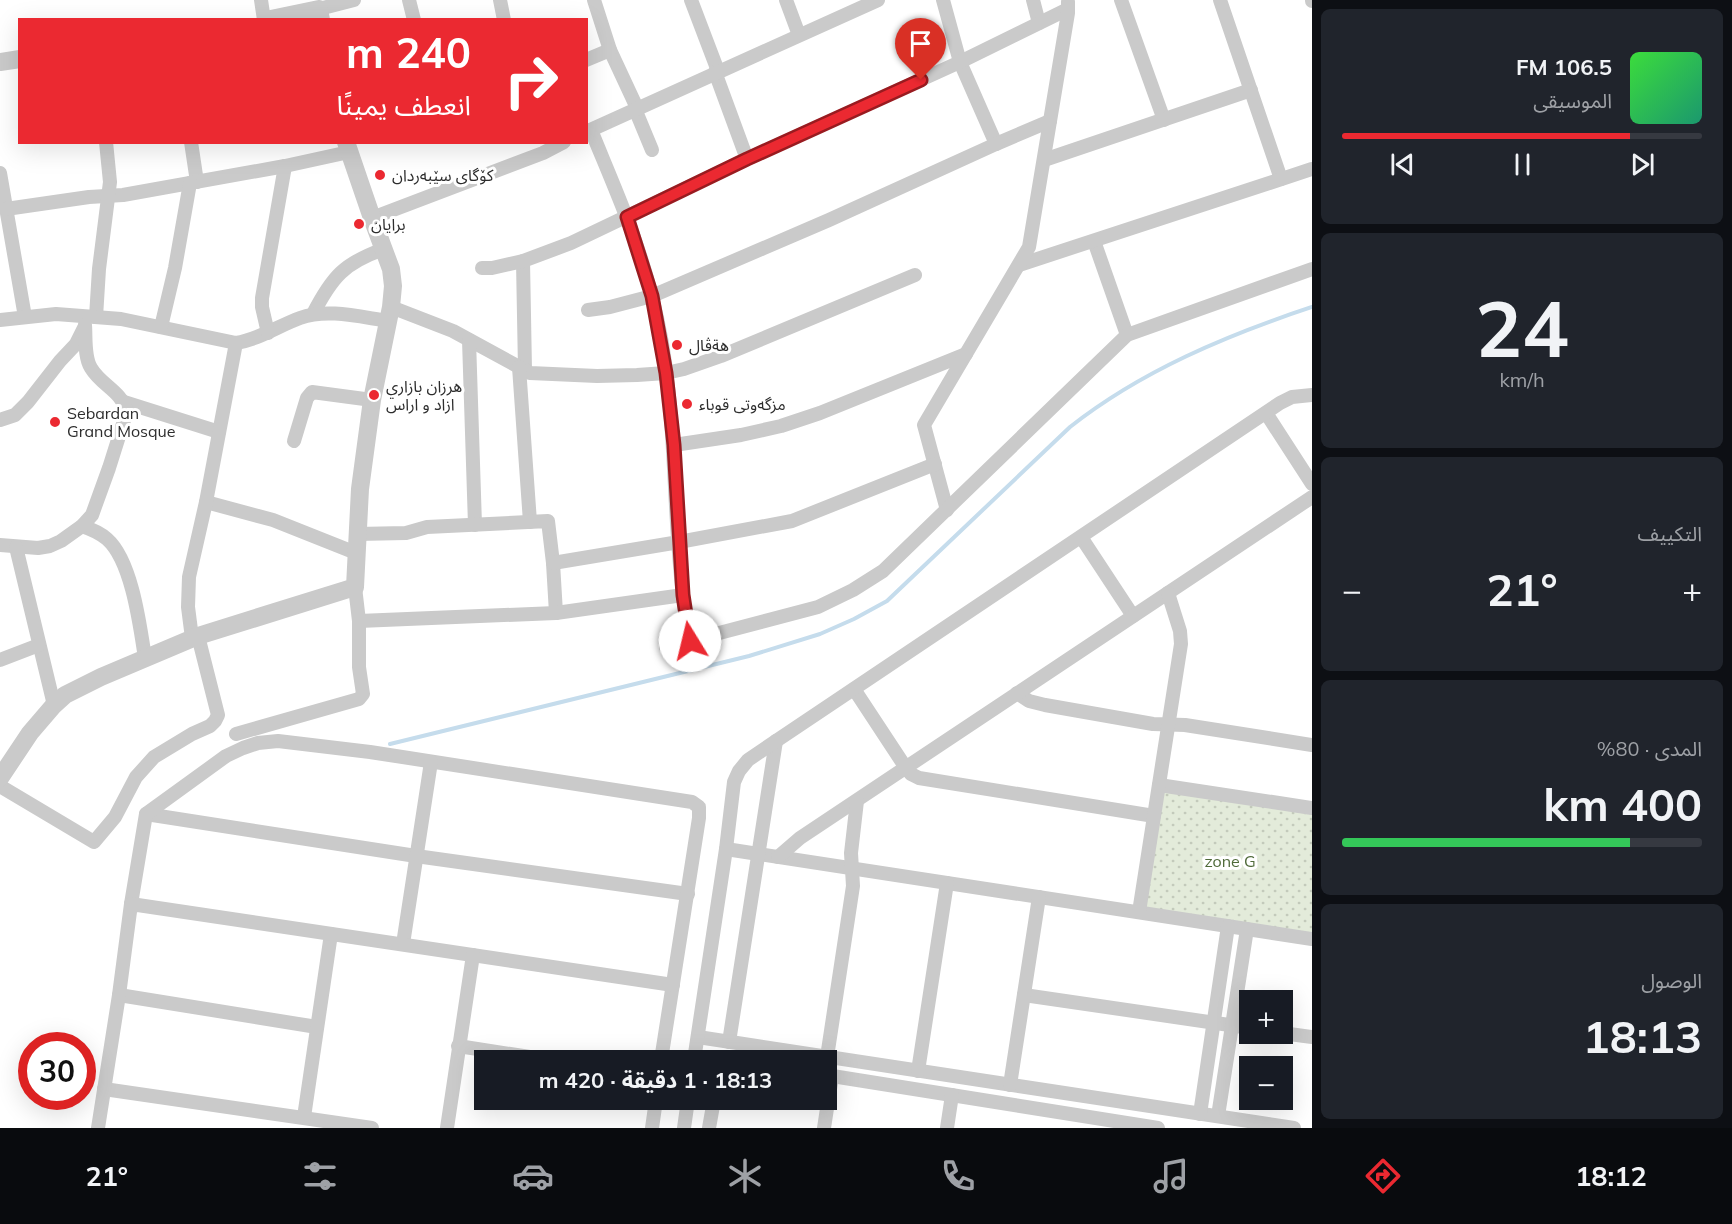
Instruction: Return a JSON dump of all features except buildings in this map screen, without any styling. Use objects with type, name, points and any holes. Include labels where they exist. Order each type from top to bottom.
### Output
[{"type":"street","points":[[261,0],[265,18]]},
{"type":"street","points":[[283,18],[320,14],[354,0]]},
{"type":"street","points":[[409,0],[414,18]]},
{"type":"street","points":[[500,0],[504,18]]},
{"type":"street","points":[[594,0],[610,50],[652,150]]},
{"type":"street","points":[[691,0],[747,159]]},
{"type":"street","points":[[786,0],[799,35]]},
{"type":"street","points":[[943,0],[960,62],[996,144]]},
{"type":"street","points":[[1033,0],[1039,23]]},
{"type":"street","points":[[1121,0],[1164,120]]},
{"type":"street","points":[[1220,0],[1281,179]]},
{"type":"street","points":[[690,641],[683,595],[674,445],[666,373],[652,296],[627,217],[589,131],[875,1]]},
{"type":"street","points":[[482,268],[523,261],[571,243],[747,159],[960,62],[1039,23],[1068,4]]},
{"type":"street","points":[[947,510],[924,425],[1029,248],[1068,4]]},
{"type":"street","points":[[588,59],[610,50]]},
{"type":"street","points":[[0,62],[18,59]]},
{"type":"street","points":[[1044,160],[1251,90]]},
{"type":"street","points":[[588,310],[652,296],[1050,121]]},
{"type":"street","points":[[0,544],[38,548],[50,546],[62,541],[82,526],[92,515],[127,411],[124,402],[89,366],[86,348],[109,196],[106,144]]},
{"type":"street","points":[[161,327],[194,183],[191,144]]},
{"type":"street","points":[[372,218],[541,148],[556,144]]},
{"type":"street","points":[[6,209],[194,183],[285,166],[347,147],[392,268],[393,286],[372,400],[360,489],[355,587],[359,621],[359,667],[363,694],[359,699],[236,734]]},
{"type":"street","points":[[268,333],[262,298],[285,166]]},
{"type":"street","points":[[1019,265],[1312,169]]},
{"type":"street","points":[[0,173],[25,317]]},
{"type":"street","points":[[1094,241],[1127,335]]},
{"type":"street","points":[[313,314],[323,294],[351,263],[384,249]]},
{"type":"street","points":[[0,258],[14,255]]},
{"type":"street","points":[[523,261],[522,369],[530,522]]},
{"type":"street","points":[[666,647],[818,607],[853,590],[883,571],[1127,335],[1312,269]]},
{"type":"street","points":[[0,320],[56,315],[89,320],[121,319],[236,343],[251,340],[313,314],[389,314],[453,331],[530,373],[597,376],[666,373],[684,369],[755,343],[915,275]]},
{"type":"street","points":[[0,420],[15,415],[28,402],[76,344],[89,320]]},
{"type":"street","points":[[469,340],[475,525]]},
{"type":"street","points":[[0,786],[94,842],[115,817],[136,777],[154,757],[215,721],[218,715],[188,607],[189,577],[206,502],[236,343]]},
{"type":"street","points":[[674,445],[782,426],[966,354]]},
{"type":"street","points":[[294,441],[307,398],[312,392],[372,400]]},
{"type":"street","points":[[696,1050],[734,782],[748,760],[1266,413],[1292,397],[1312,395]]},
{"type":"street","points":[[124,402],[219,432]]},
{"type":"street","points":[[1266,413],[1312,484]]},
{"type":"street","points":[[553,563],[792,521],[935,464]]},
{"type":"street","points":[[778,857],[800,838],[1312,497]]},
{"type":"street","points":[[206,502],[273,520],[356,554]]},
{"type":"street","points":[[357,534],[406,533],[427,527],[548,521],[556,613]]},
{"type":"street","points":[[82,526],[97,532],[108,540],[121,561],[132,589],[145,658]]},
{"type":"street","points":[[1081,537],[1133,616]]},
{"type":"street","points":[[16,547],[54,705]]},
{"type":"street","points":[[0,778],[30,733],[65,695],[195,637],[355,587]]},
{"type":"street","points":[[1139,912],[1181,644],[1180,631],[1168,593]]},
{"type":"street","points":[[359,621],[556,613],[683,595]]},
{"type":"street","points":[[0,660],[39,645]]},
{"type":"street","points":[[854,688],[906,768],[919,778],[1154,816]]},
{"type":"street","points":[[1017,693],[1045,705],[1153,724],[1185,725],[1312,745]]},
{"type":"street","points":[[98,1128],[146,814],[226,756],[258,743],[278,741],[370,752],[692,801],[699,807],[699,818],[663,1050]]},
{"type":"street","points":[[729,1042],[776,741]]},
{"type":"street","points":[[403,944],[431,762]]},
{"type":"street","points":[[1159,785],[1312,808]]},
{"type":"street","points":[[828,1050],[854,886],[851,853],[856,801]]},
{"type":"street","points":[[146,814],[416,856],[687,894]]},
{"type":"street","points":[[726,849],[1312,939]]},
{"type":"street","points":[[918,1071],[947,883]]},
{"type":"street","points":[[1010,1085],[1039,897]]},
{"type":"street","points":[[131,904],[673,985]]},
{"type":"street","points":[[1200,1114],[1228,926]]},
{"type":"street","points":[[1218,1116],[1247,929]]},
{"type":"street","points":[[304,1117],[331,934]]},
{"type":"street","points":[[447,1128],[473,955]]},
{"type":"street","points":[[119,995],[318,1027]]},
{"type":"street","points":[[1024,995],[1239,1026]]},
{"type":"street","points":[[1293,1034],[1312,1037]]},
{"type":"street","points":[[698,1037],[781,1050]]},
{"type":"street","points":[[459,1046],[485,1050]]},
{"type":"street","points":[[837,1059],[1294,1128]]},
{"type":"street","points":[[837,1077],[1158,1128]]},
{"type":"street","points":[[104,1089],[372,1128]]},
{"type":"street","points":[[947,1128],[952,1095]]},
{"type":"street","points":[[652,1128],[655,1110]]},
{"type":"street","points":[[684,1128],[687,1110]]},
{"type":"street","points":[[710,1128],[713,1110]]},
{"type":"street","points":[[824,1128],[826,1110]]},
{"type":"street","points":[[1064,1128],[1066,1113]]},
{"type":"green space","name":"zone G","points":[[1163,790],[1312,814],[1312,933],[1145,907]]},
{"type":"waterway","points":[[390,744],[749,656],[820,634],[854,619],[887,601],[1070,427],[1097,407],[1186,356],[1312,307]]},
{"type":"place","name":"کۆگای سێبەردان","points":[[380,175]]},
{"type":"place","name":"برايان","points":[[359,224]]},
{"type":"place","name":"هةڤال","points":[[677,345]]},
{"type":"place","name":"هرزان بازاري ازاد و اراس","points":[[374,395]]},
{"type":"place","name":"مزگەوتی قوباء","points":[[687,404]]},
{"type":"place","name":"Sebardan Grand Mosque","points":[[55,422]]},
{"type":"route","points":[[690,641],[683,595],[674,445],[666,373],[652,296],[627,217],[747,159],[921,80]]}]
